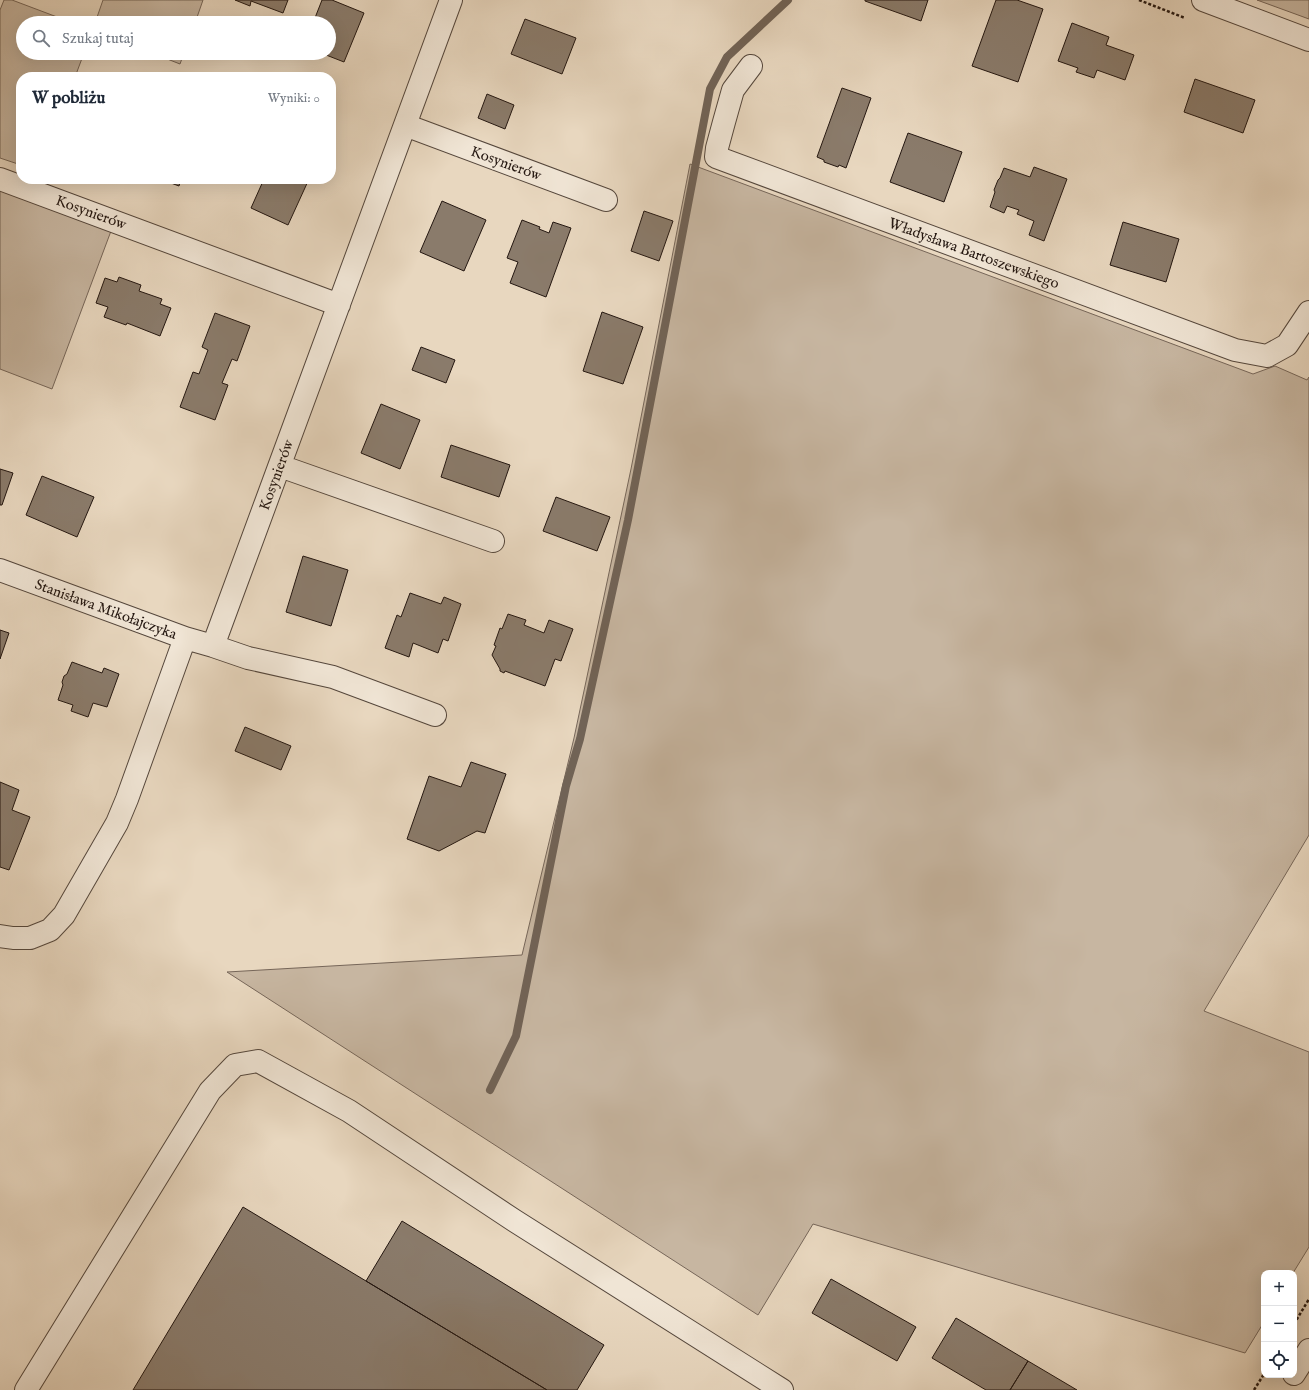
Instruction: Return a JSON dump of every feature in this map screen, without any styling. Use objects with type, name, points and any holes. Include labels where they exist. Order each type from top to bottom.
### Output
[{"type":"street","name":"Kosynierów","points":[[213,646],[451,0]]},
{"type":"street","points":[[1203,0],[1309,40]]},
{"type":"street","name":"Władysława Bartoszewskiego","points":[[751,66],[733,90],[716,157],[1235,350],[1267,356],[1287,345],[1309,312]]},
{"type":"street","name":"Kosynierów","points":[[406,125],[606,200]]},
{"type":"street","name":"Kosynierów","points":[[0,179],[339,305]]},
{"type":"street","points":[[280,466],[493,541]]},
{"type":"street","name":"Stanisława Mikołajczyka","points":[[0,570],[185,638],[248,658],[334,677],[435,715]]},
{"type":"street","points":[[0,936],[30,938],[50,930],[64,915],[117,823],[130,792],[185,638]]},
{"type":"street","points":[[26,1390],[210,1091],[235,1065],[258,1062],[349,1111],[515,1222],[782,1390]]},
{"type":"street","points":[[1297,1370],[1309,1350]]},
{"type":"street","points":[[1284,1390],[1292,1378]]},
{"type":"path","points":[[1297,1319],[1309,1299]]},
{"type":"path","points":[[1254,1390],[1262,1378]]},
{"type":"shaded area","points":[[4,0],[12,0],[54,16],[16,16],[16,60],[81,60],[77,72],[16,72],[16,163],[0,158],[0,10]]},
{"type":"shaded area","points":[[103,0],[203,0],[197,16],[97,16]]},
{"type":"shaded area","points":[[1257,0],[1309,0],[1309,19]]},
{"type":"shaded area","points":[[170,60],[181,60],[180,64]]},
{"type":"shaded area","points":[[690,164],[1253,374],[1275,366],[1307,380],[1309,377],[1309,835],[1204,1011],[1309,1052],[1309,1247],[1295,1270],[1261,1270],[1261,1327],[1245,1353],[813,1224],[758,1315],[227,972],[522,955],[574,738],[631,469]]},
{"type":"shaded area","points":[[0,190],[111,231],[52,389],[0,369]]},
{"type":"building","points":[[235,0],[288,0],[283,13],[251,1],[250,6]]},
{"type":"building","points":[[322,0],[332,0],[364,13],[344,62],[336,59],[336,16],[316,16]]},
{"type":"building","points":[[865,0],[928,0],[921,21]]},
{"type":"building","points":[[996,0],[1017,0],[1043,9],[1018,82],[972,66]]},
{"type":"building","points":[[525,19],[576,38],[562,74],[511,54]]},
{"type":"building","points":[[1072,23],[1109,37],[1106,45],[1134,55],[1125,80],[1097,70],[1094,78],[1076,72],[1078,68],[1058,61]]},
{"type":"building","points":[[1195,79],[1255,100],[1243,133],[1184,112]]},
{"type":"building","points":[[842,88],[871,98],[846,168],[824,162],[824,160],[817,157]]},
{"type":"building","points":[[487,94],[514,105],[505,129],[478,118]]},
{"type":"building","points":[[908,133],[962,152],[944,202],[890,182]]},
{"type":"building","points":[[1034,167],[1067,179],[1044,241],[1029,235],[1034,221],[1017,214],[1019,210],[1007,206],[1004,213],[990,207],[995,192],[994,190],[1004,168],[1030,177]]},
{"type":"building","points":[[262,184],[307,184],[288,225],[251,208]]},
{"type":"building","points":[[442,201],[486,220],[464,271],[420,252]]},
{"type":"building","points":[[644,211],[673,221],[659,261],[631,251]]},
{"type":"building","points":[[522,220],[540,227],[539,229],[549,233],[553,222],[571,228],[546,297],[510,283],[518,262],[507,258]]},
{"type":"building","points":[[1123,222],[1179,239],[1166,282],[1110,265]]},
{"type":"building","points":[[119,277],[141,285],[139,291],[162,299],[160,304],[171,308],[160,336],[127,323],[126,325],[104,317],[108,307],[96,303],[105,278],[117,282]]},
{"type":"building","points":[[602,312],[643,327],[623,384],[583,371]]},
{"type":"building","points":[[215,313],[250,326],[237,361],[232,359],[222,383],[228,385],[215,420],[180,407],[193,372],[199,374],[208,350],[202,347]]},
{"type":"building","points":[[421,347],[455,360],[446,383],[412,370]]},
{"type":"building","points":[[381,404],[420,420],[400,469],[361,453]]},
{"type":"building","points":[[451,445],[510,465],[499,497],[441,477]]},
{"type":"building","points":[[0,469],[13,473],[2,505],[0,505]]},
{"type":"building","points":[[42,476],[94,497],[77,537],[26,515]]},
{"type":"building","points":[[556,497],[610,517],[597,551],[543,531]]},
{"type":"building","points":[[303,556],[348,570],[331,626],[286,612]]},
{"type":"building","points":[[410,593],[441,604],[444,597],[461,604],[448,641],[443,639],[438,653],[413,643],[409,657],[385,648],[397,615],[401,617]]},
{"type":"building","points":[[508,614],[526,620],[524,625],[544,633],[549,620],[573,629],[561,661],[555,659],[545,686],[505,671],[504,673],[500,671],[492,655],[496,646],[494,645],[500,628],[502,629]]},
{"type":"building","points":[[0,630],[9,633],[0,659]]},
{"type":"building","points":[[72,662],[102,673],[104,668],[119,674],[107,707],[93,703],[88,717],[71,711],[73,705],[58,700],[63,685],[62,682],[64,676],[67,674]]},
{"type":"building","points":[[245,727],[291,746],[281,770],[235,751]]},
{"type":"building","points":[[471,762],[506,774],[485,833],[477,831],[439,851],[407,839],[429,776],[461,787]]},
{"type":"building","points":[[0,782],[19,790],[12,810],[30,817],[9,870],[0,867]]},
{"type":"building","points":[[243,1207],[366,1281],[547,1390],[133,1390]]},
{"type":"building","points":[[402,1221],[604,1345],[577,1390],[547,1390],[366,1281]]},
{"type":"building","points":[[831,1279],[916,1327],[897,1361],[812,1313]]},
{"type":"building","points":[[956,1318],[1028,1361],[1010,1390],[986,1390],[932,1358]]},
{"type":"building","points":[[1028,1361],[1077,1390],[1010,1390]]},
{"type":"waterway","points":[[490,1090],[516,1036],[566,786],[580,739],[628,520],[710,89],[727,57],[788,0]]}]
